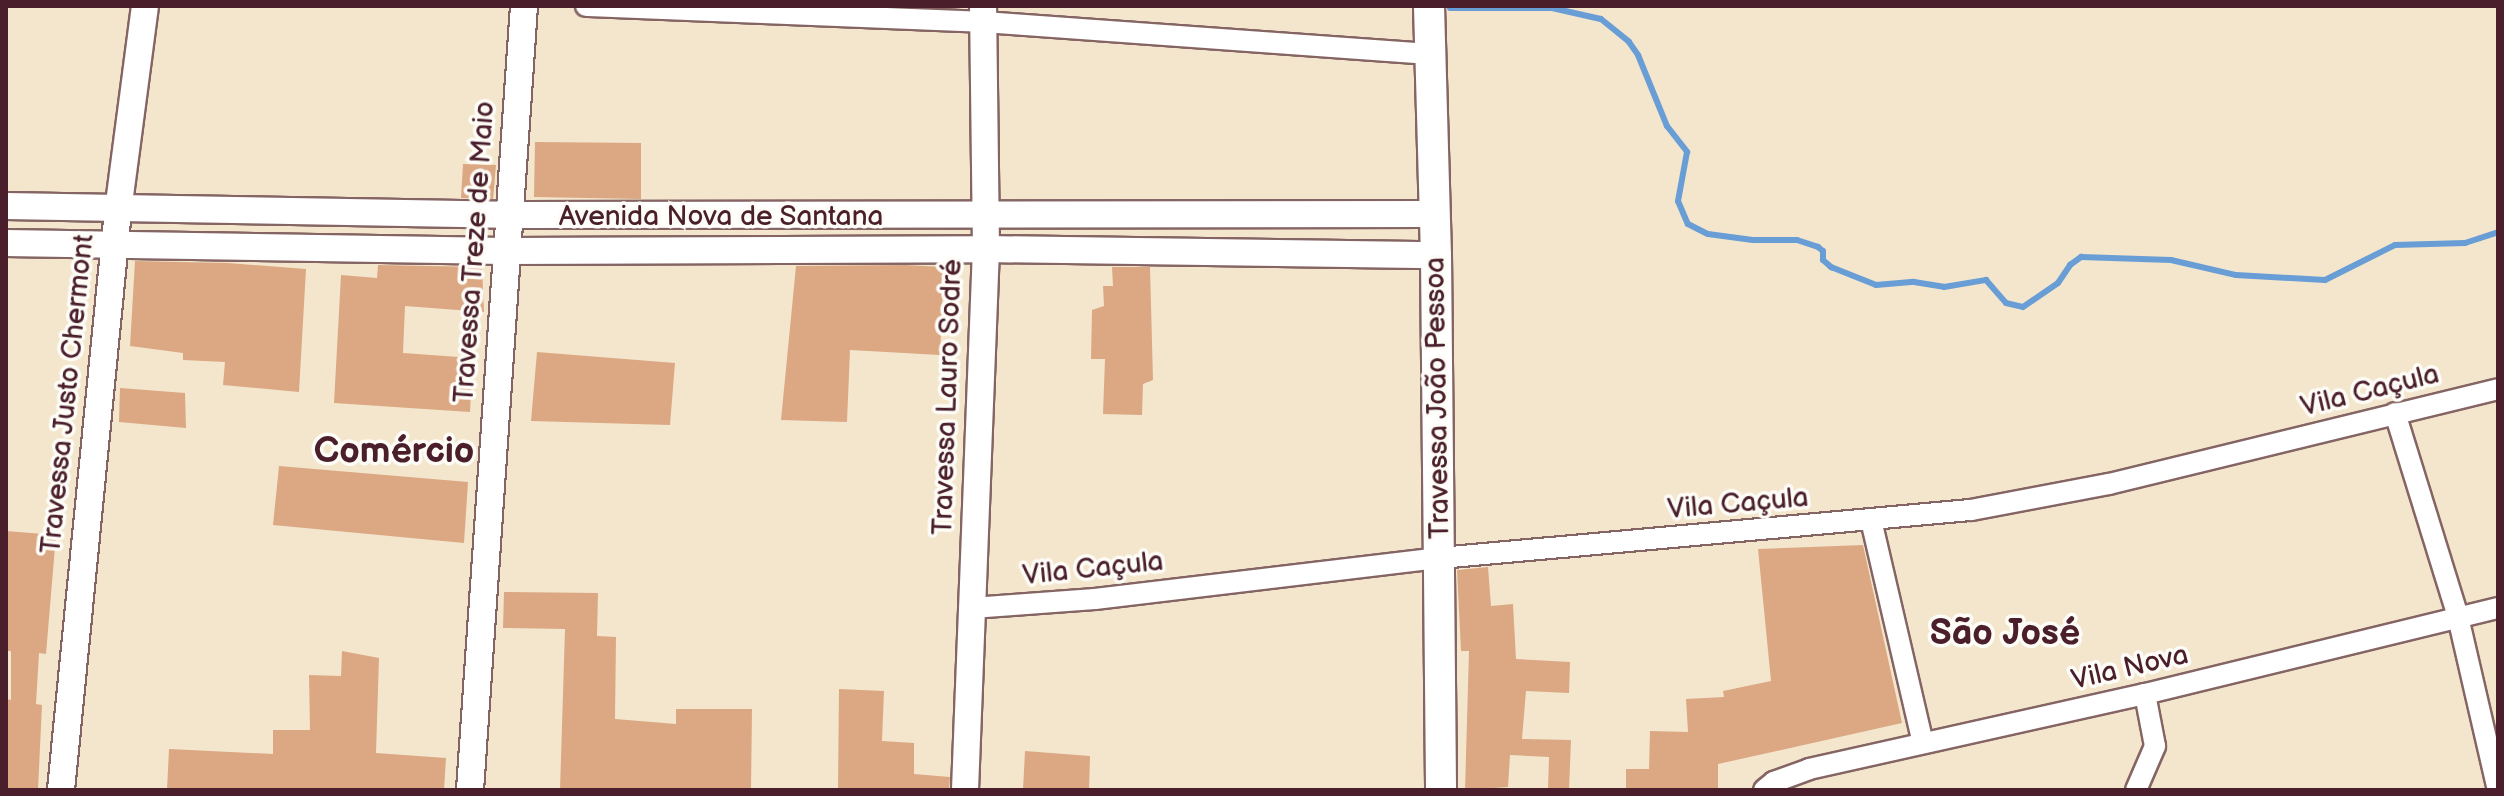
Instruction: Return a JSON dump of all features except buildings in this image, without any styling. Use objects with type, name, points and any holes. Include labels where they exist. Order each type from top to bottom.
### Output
[{"type":"main road","name":"Travessa João Pessoa","points":[[1429,6],[1436,255],[1441,790]]},
{"type":"street","name":"Travessa Justo Chermont","points":[[61,790],[118,211],[145,6]]},
{"type":"street","name":"Travessa Treze de Maio","points":[[470,790],[524,6]]},
{"type":"street","points":[[586,6],[983,14],[1430,54]]},
{"type":"street","name":"Travessa Lauro Sodré","points":[[965,790],[986,249],[983,14]]},
{"type":"street","name":"Avenida Nova de Santana","points":[[6,206],[118,211],[511,215],[985,212],[1435,214]]},
{"type":"street","points":[[641,214],[642,248]]},
{"type":"street","points":[[727,214],[727,249]]},
{"type":"street","points":[[1164,251],[1165,215]]},
{"type":"street","name":"Avenida Nova de Santana","points":[[6,243],[508,251],[642,248],[986,249],[1436,255]]},
{"type":"street","name":"Vila Caçula","points":[[972,608],[1095,599],[1440,558],[1871,520],[2042,499],[2498,389]]},
{"type":"street","points":[[2395,413],[2458,617],[2498,790]]},
{"type":"street","points":[[1871,520],[1923,743]]},
{"type":"street","name":"Vila Nova","points":[[1769,786],[1809,769],[2145,694],[2498,608]]},
{"type":"street","points":[[2136,790],[2155,746],[2145,694]]},
{"type":"waterway","points":[[1450,8],[1552,8],[1601,19],[1629,42],[1638,55],[1667,126],[1687,152],[1678,201],[1688,224],[1708,234],[1753,240],[1797,240],[1818,247],[1823,251],[1823,260],[1831,267],[1876,285],[1914,282],[1944,287],[1986,280],[2006,303],[2023,307],[2058,283],[2070,265],[2081,257],[2171,260],[2236,275],[2325,280],[2395,245],[2465,243],[2498,232]]},
{"type":"district","name":"Comércio","points":[[394,452]]},
{"type":"district","name":"São José","points":[[2005,634]]}]
